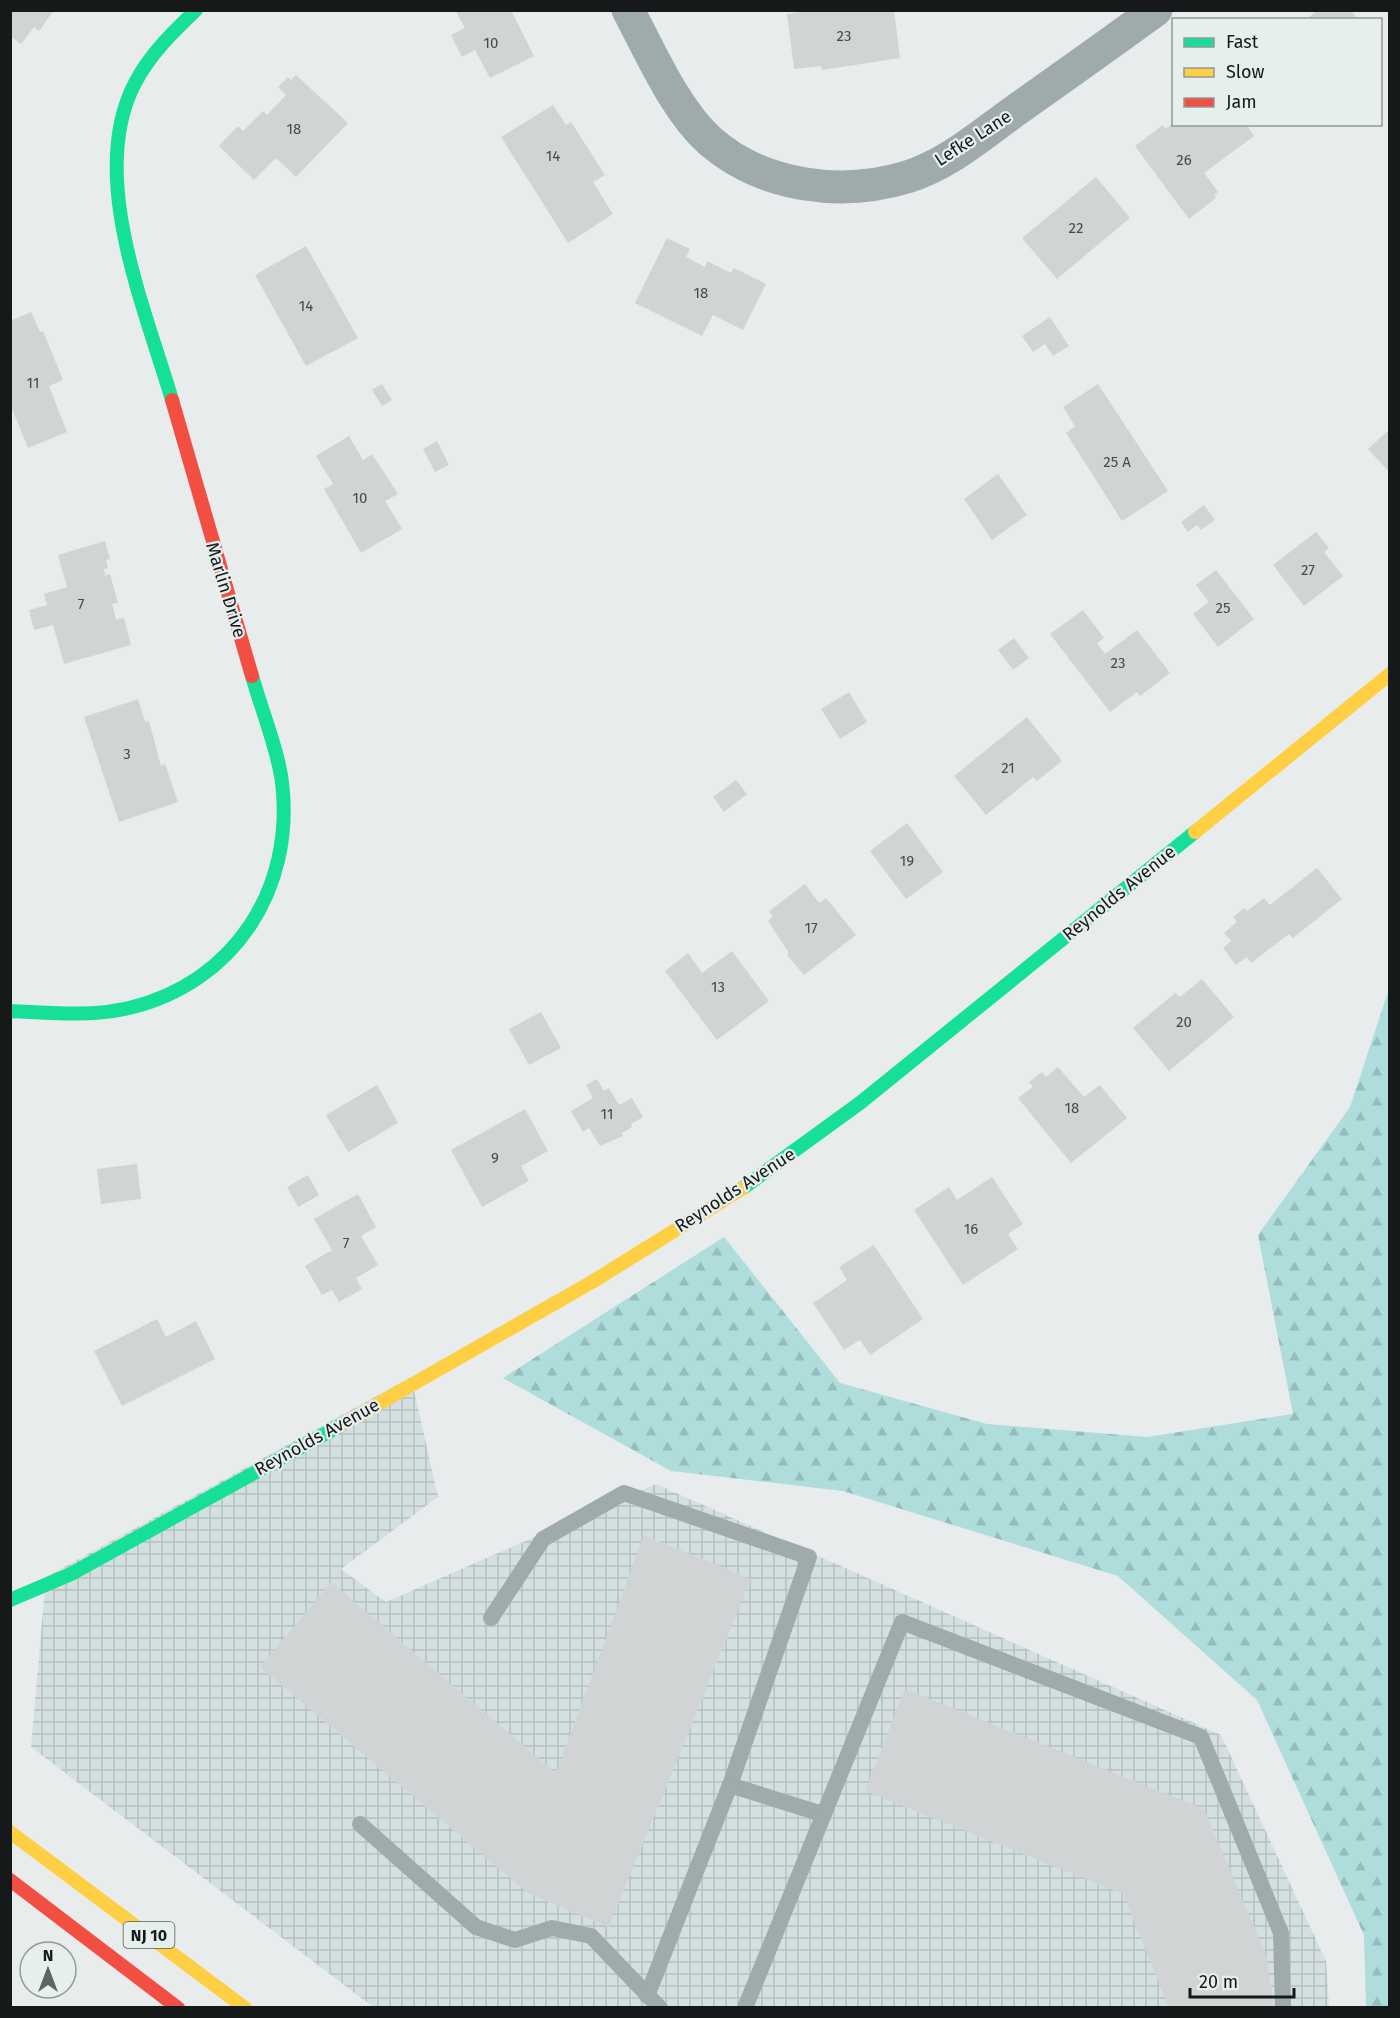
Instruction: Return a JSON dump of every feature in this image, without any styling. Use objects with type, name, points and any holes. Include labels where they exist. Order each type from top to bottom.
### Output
[{"type":"street","name":"Marlin Drive","points":[[10,1011],[57,1013],[128,1008],[172,994],[193,983],[226,956],[258,916],[278,873],[284,842],[285,803],[282,780],[199,500],[123,232],[117,203],[114,156],[122,110],[143,68],[171,31],[196,10]]},
{"type":"street","name":"Lefke Lane","points":[[628,10],[679,103],[709,140],[744,164],[769,175],[816,186],[862,186],[908,177],[951,157],[1156,10]]},
{"type":"street","name":"Reynolds Avenue","points":[[10,1600],[71,1574],[337,1427],[592,1282],[766,1173],[868,1096],[1375,693],[1389,674]]},
{"type":"street","name":"NJ 10","points":[[10,1832],[245,2007]]},
{"type":"street","name":"NJ 10","points":[[10,1880],[178,2007]]},
{"type":"lane","points":[[491,1618],[543,1539],[624,1492],[809,1557],[730,1785],[647,1996]]},
{"type":"lane","points":[[745,2007],[902,1622],[1201,1737],[1281,1933],[1283,2007]]},
{"type":"lane","points":[[730,1785],[822,1814]]},
{"type":"lane","points":[[360,1824],[476,1927],[515,1940],[552,1928],[591,1936],[660,2007]]},
{"type":"shaded area","points":[[411,1377],[438,1497],[341,1569],[386,1602],[656,1484],[1221,1735],[1326,1961],[1329,2007],[373,2007],[31,1747],[46,1577]]},
{"type":"green space","points":[[1389,989],[1390,2007],[1366,2008],[1364,1935],[1257,1700],[1118,1576],[843,1491],[671,1471],[503,1378],[724,1237],[840,1383],[987,1424],[1147,1437],[1293,1414],[1258,1235],[1350,1107]]},
{"type":"building","points":[[10,10],[54,10],[39,31],[34,27],[21,44],[10,36]]},
{"type":"building","points":[[455,10],[511,10],[534,56],[490,78],[475,50],[462,57],[451,35],[465,28]]},
{"type":"building","points":[[813,10],[894,10],[900,58],[822,70],[821,66],[794,69],[787,14]]},
{"type":"building","points":[[1317,10],[1351,10],[1357,18],[1308,18]]},
{"type":"building","points":[[296,75],[348,123],[296,177],[276,158],[254,180],[219,146],[238,126],[243,131],[263,111],[267,115],[286,95],[278,87],[288,77],[291,80]]},
{"type":"building","points":[[553,105],[566,125],[571,122],[605,175],[593,182],[613,214],[568,243],[501,137]]},
{"type":"building","points":[[1172,124],[1247,126],[1254,136],[1204,173],[1218,192],[1214,195],[1216,198],[1189,219],[1135,146],[1163,125],[1165,129]]},
{"type":"building","points":[[1096,177],[1130,218],[1057,279],[1022,238]]},
{"type":"building","points":[[667,238],[690,249],[686,257],[705,267],[707,261],[731,273],[734,268],[766,284],[743,330],[713,315],[702,336],[635,303]]},
{"type":"building","points":[[306,246],[358,338],[306,366],[255,275]]},
{"type":"building","points":[[31,312],[40,332],[43,331],[63,380],[49,386],[67,432],[28,448],[10,404],[10,321]]},
{"type":"building","points":[[1050,317],[1069,346],[1053,356],[1045,344],[1033,352],[1022,336]]},
{"type":"building","points":[[382,384],[392,400],[382,406],[372,390]]},
{"type":"building","points":[[1098,384],[1168,491],[1122,521],[1066,433],[1075,426],[1063,407]]},
{"type":"building","points":[[1390,429],[1390,473],[1368,449]]},
{"type":"building","points":[[349,436],[363,460],[372,454],[398,494],[385,501],[402,529],[361,553],[324,489],[333,484],[316,456]]},
{"type":"building","points":[[437,441],[449,465],[435,472],[423,449]]},
{"type":"building","points":[[998,474],[1027,515],[992,540],[964,499]]},
{"type":"building","points":[[1204,505],[1215,520],[1201,530],[1197,525],[1188,532],[1181,522]]},
{"type":"building","points":[[1316,532],[1329,548],[1324,552],[1343,576],[1304,606],[1273,565]]},
{"type":"building","points":[[105,541],[110,559],[106,560],[108,568],[104,569],[105,576],[110,574],[118,603],[112,604],[116,619],[124,618],[131,645],[64,664],[53,625],[34,630],[29,610],[47,605],[44,594],[67,587],[58,555]]},
{"type":"building","points":[[1216,570],[1254,619],[1218,647],[1193,614],[1209,602],[1196,585]]},
{"type":"building","points":[[1083,610],[1104,638],[1097,643],[1105,654],[1137,630],[1170,673],[1140,696],[1137,692],[1110,712],[1050,634]]},
{"type":"building","points":[[1014,638],[1029,658],[1013,670],[998,650]]},
{"type":"building","points":[[849,692],[867,722],[840,739],[821,709]]},
{"type":"building","points":[[138,699],[145,722],[149,721],[161,766],[165,764],[178,802],[119,822],[84,717]]},
{"type":"building","points":[[1027,717],[1062,761],[1037,781],[1033,777],[986,815],[954,776]]},
{"type":"building","points":[[736,780],[747,794],[724,812],[713,797]]},
{"type":"building","points":[[907,823],[943,872],[906,899],[870,851]]},
{"type":"building","points":[[1317,868],[1342,899],[1293,938],[1289,934],[1251,963],[1247,957],[1236,965],[1223,948],[1231,941],[1224,933],[1237,922],[1233,917],[1244,908],[1247,911],[1264,898],[1270,905]]},
{"type":"building","points":[[805,884],[819,903],[826,898],[856,935],[804,975],[787,955],[789,953],[768,921],[773,917],[769,911]]},
{"type":"building","points":[[732,951],[769,1001],[717,1040],[665,971],[688,953],[702,973]]},
{"type":"building","points":[[1202,979],[1234,1017],[1169,1071],[1133,1028],[1175,993],[1180,997]]},
{"type":"building","points":[[541,1012],[561,1048],[529,1065],[509,1029]]},
{"type":"building","points":[[1058,1067],[1084,1097],[1100,1085],[1127,1118],[1071,1163],[1018,1098],[1033,1087],[1029,1082],[1042,1072],[1046,1077]]},
{"type":"building","points":[[597,1079],[604,1091],[609,1088],[619,1105],[632,1098],[643,1117],[631,1124],[632,1127],[622,1133],[623,1136],[600,1146],[589,1128],[583,1132],[571,1111],[593,1098],[586,1085]]},
{"type":"building","points":[[377,1085],[398,1123],[348,1152],[326,1115]]},
{"type":"building","points":[[525,1109],[548,1151],[521,1166],[529,1181],[482,1207],[451,1150]]},
{"type":"building","points":[[137,1164],[141,1199],[101,1204],[97,1169]]},
{"type":"building","points":[[308,1175],[319,1195],[298,1207],[287,1187]]},
{"type":"building","points":[[992,1177],[1023,1224],[1008,1234],[1018,1249],[963,1285],[914,1210],[949,1187],[957,1200]]},
{"type":"building","points":[[358,1194],[376,1227],[361,1236],[378,1265],[356,1278],[362,1289],[339,1302],[332,1290],[322,1295],[305,1266],[332,1250],[314,1219]]},
{"type":"building","points":[[874,1245],[923,1319],[870,1355],[860,1340],[844,1350],[813,1303],[847,1280],[839,1267]]},
{"type":"building","points":[[157,1319],[166,1337],[196,1321],[215,1359],[122,1406],[94,1351]]},
{"type":"building","points":[[644,1535],[751,1579],[609,1927],[529,1894],[260,1667],[331,1582],[556,1773]]},
{"type":"building","points":[[905,1689],[1204,1809],[1267,1957],[1274,2008],[1169,2008],[1123,1894],[865,1791]]},
{"type":"traffic: fast","points":[[172,400],[125,241],[118,199],[117,158],[122,119],[135,83],[155,53],[196,10]]},
{"type":"traffic: fast","points":[[10,1011],[99,1013],[129,1008],[166,996],[199,977],[227,954],[250,926],[267,894],[278,859],[283,821],[280,770],[252,676]]},
{"type":"traffic: fast","points":[[743,1188],[860,1103],[1195,832]]},
{"type":"traffic: fast","points":[[10,1600],[71,1574],[343,1424]]},
{"type":"traffic: slow","points":[[1195,832],[1390,674]]},
{"type":"traffic: slow","points":[[343,1424],[592,1282],[743,1188]]},
{"type":"traffic: slow","points":[[10,1832],[245,2008]]},
{"type":"traffic: jam","points":[[172,400],[252,676]]},
{"type":"traffic: jam","points":[[10,1880],[178,2008]]}]
